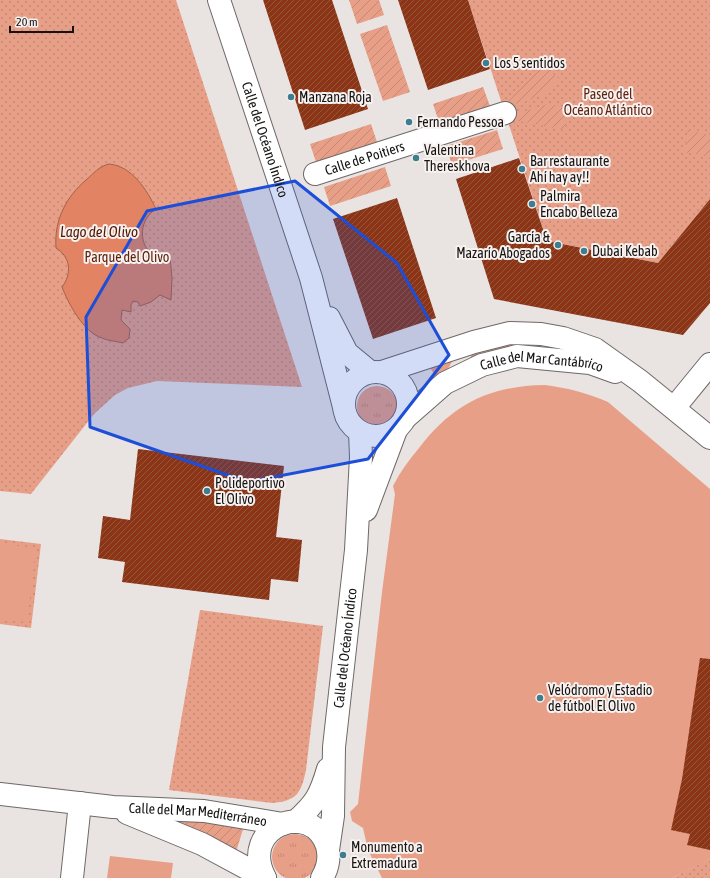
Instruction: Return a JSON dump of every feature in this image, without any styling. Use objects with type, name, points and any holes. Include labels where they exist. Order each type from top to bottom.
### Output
[{"type":"street","name":"Calle del Océano Índico","points":[[220,0],[311,278],[344,407]]},
{"type":"street","name":"Calle de Poitiers","points":[[315,174],[505,113]]},
{"type":"street","name":"Calle del Océano Índico","points":[[311,278],[343,345],[354,361],[376,372]]},
{"type":"street","name":"Calle del Mar Cantábrico","points":[[376,372],[474,342],[510,333],[541,334],[562,338],[595,350],[640,381],[710,438]]},
{"type":"street","name":"Calle del Mar Cantábrico","points":[[401,424],[445,383],[474,342]]},
{"type":"street","name":"Calle del Mar Cantábrico","points":[[445,383],[482,366],[517,356],[590,364],[640,381]]},
{"type":"street","points":[[674,408],[710,364]]},
{"type":"street","points":[[376,372],[391,375],[399,381],[405,389],[408,399],[401,424],[378,436],[369,436],[352,426],[346,417],[344,407],[348,388],[353,381],[376,372]]},
{"type":"street","name":"Calle del Océano Índico","points":[[356,550],[368,504],[401,424]]},
{"type":"street","name":"Calle del Océano Índico","points":[[322,878],[327,868],[333,816],[334,747],[356,550],[362,457],[360,432]]},
{"type":"street","name":"Calle del Océano Índico","points":[[265,878],[260,868],[259,857],[260,846],[265,836],[273,828],[289,823],[311,807],[322,791],[334,747]]},
{"type":"street","name":"Calle del Mar Mediterráneo","points":[[0,794],[113,807],[204,811],[310,826],[316,830],[326,842],[328,853]]},
{"type":"street","points":[[72,878],[80,804]]},
{"type":"street","name":"Calle del Mar Mediterráneo","points":[[113,807],[202,844],[265,878]]},
{"type":"street","points":[[328,853],[337,878]]},
{"type":"highlighted area","points":[[295,181],[397,263],[449,355],[368,459],[247,482],[90,427],[86,317],[147,211]]},
{"type":"green space","name":"Parque del Olivo","points":[[0,0],[176,0],[302,387],[157,381],[128,388],[115,395],[94,414],[31,494],[0,491]]},
{"type":"green space","points":[[349,0],[379,0],[384,15],[357,24]]},
{"type":"green space","name":"Paseo del Océano Atlántico","points":[[468,0],[710,0],[710,199],[658,263],[547,241]]},
{"type":"green space","points":[[387,25],[410,92],[383,101],[360,34]]},
{"type":"green space","points":[[543,65],[559,79],[544,95],[506,107],[505,105]]},
{"type":"green space","points":[[483,87],[490,106],[439,122],[433,104]]},
{"type":"green space","points":[[548,104],[569,108],[565,130],[509,119],[509,116]]},
{"type":"green space","points":[[371,124],[377,142],[316,162],[310,144]]},
{"type":"green space","points":[[497,130],[503,149],[452,165],[446,146]]},
{"type":"green space","points":[[688,130],[710,135],[710,157],[684,152]]},
{"type":"green space","points":[[385,167],[391,186],[330,206],[324,187]]},
{"type":"green space","points":[[502,343],[524,344],[525,346],[467,366],[474,349]]},
{"type":"green space","points":[[456,355],[449,367],[438,381],[428,364]]},
{"type":"green space","name":"Velódromo y Estadio de fútbol El Olivo","points":[[545,385],[577,391],[608,402],[710,489],[710,859],[672,878],[382,878],[368,850],[363,828],[352,821],[350,812],[358,804],[382,592],[395,494],[393,486],[408,462],[432,433],[459,409],[474,400],[506,389]]},
{"type":"green space","points":[[381,386],[388,389],[394,395],[397,406],[396,414],[388,423],[381,426],[373,426],[366,423],[358,414],[357,402],[360,395],[369,387]]},
{"type":"green space","points":[[0,539],[41,544],[31,628],[0,624]]},
{"type":"green space","points":[[0,544],[36,548],[27,622],[0,619]]},
{"type":"green space","points":[[200,610],[323,626],[306,770],[300,790],[292,798],[272,803],[169,790]]},
{"type":"green space","points":[[162,814],[245,823],[235,855]]},
{"type":"green space","points":[[295,834],[308,838],[314,844],[318,857],[314,870],[308,876],[295,880],[282,876],[276,870],[272,857],[276,844],[282,838]]},
{"type":"green space","points":[[110,856],[173,863],[171,878],[107,878]]},
{"type":"green space","points":[[710,859],[710,878],[672,878],[705,861]]},
{"type":"water","name":"Lago del Olivo","points":[[109,164],[125,169],[132,174],[148,194],[156,209],[149,215],[144,223],[142,232],[143,240],[146,248],[152,254],[160,257],[170,257],[172,278],[171,300],[160,295],[151,302],[140,306],[138,302],[133,301],[131,305],[131,312],[122,310],[121,320],[130,329],[129,338],[123,343],[107,340],[95,335],[78,317],[68,301],[62,287],[67,277],[67,261],[65,256],[56,248],[59,219],[67,202],[79,187],[94,173]]},
{"type":"building","points":[[263,0],[332,0],[368,109],[305,130]]},
{"type":"building","points":[[398,0],[468,0],[490,69],[428,90]]},
{"type":"building","points":[[519,158],[547,241],[658,263],[710,199],[710,303],[683,335],[494,299],[456,179]]},
{"type":"building","points":[[397,198],[436,318],[373,339],[333,219]]},
{"type":"building","name":"Polideportivo El Olivo","points":[[138,449],[284,466],[276,537],[302,540],[298,582],[271,579],[269,600],[122,582],[125,562],[98,558],[103,516],[130,520]]},
{"type":"building","points":[[700,658],[710,659],[710,850],[687,845],[690,834],[671,830],[682,779]]},
{"type":"place","name":"Los 5 sentidos","points":[[486,63]]},
{"type":"place","name":"Manzana Roja","points":[[291,97]]},
{"type":"place","name":"Fernando Pessoa","points":[[409,122]]},
{"type":"place","name":"Valentina Thereskhova","points":[[416,158]]},
{"type":"place","name":"Bar restaurante Ahí hay ay!!","points":[[522,169]]},
{"type":"place","name":"Palmira Encabo Belleza","points":[[532,204]]},
{"type":"place","name":"García & Mazarío Abogados","points":[[558,245]]},
{"type":"place","name":"Dubai Kebab","points":[[584,251]]},
{"type":"place","name":"Polideportivo El Olivo","points":[[207,491]]},
{"type":"place","name":"Velódromo y Estadio de fútbol El Olivo","points":[[540,698]]},
{"type":"place","name":"Monumento a Extremadura","points":[[343,855]]}]
